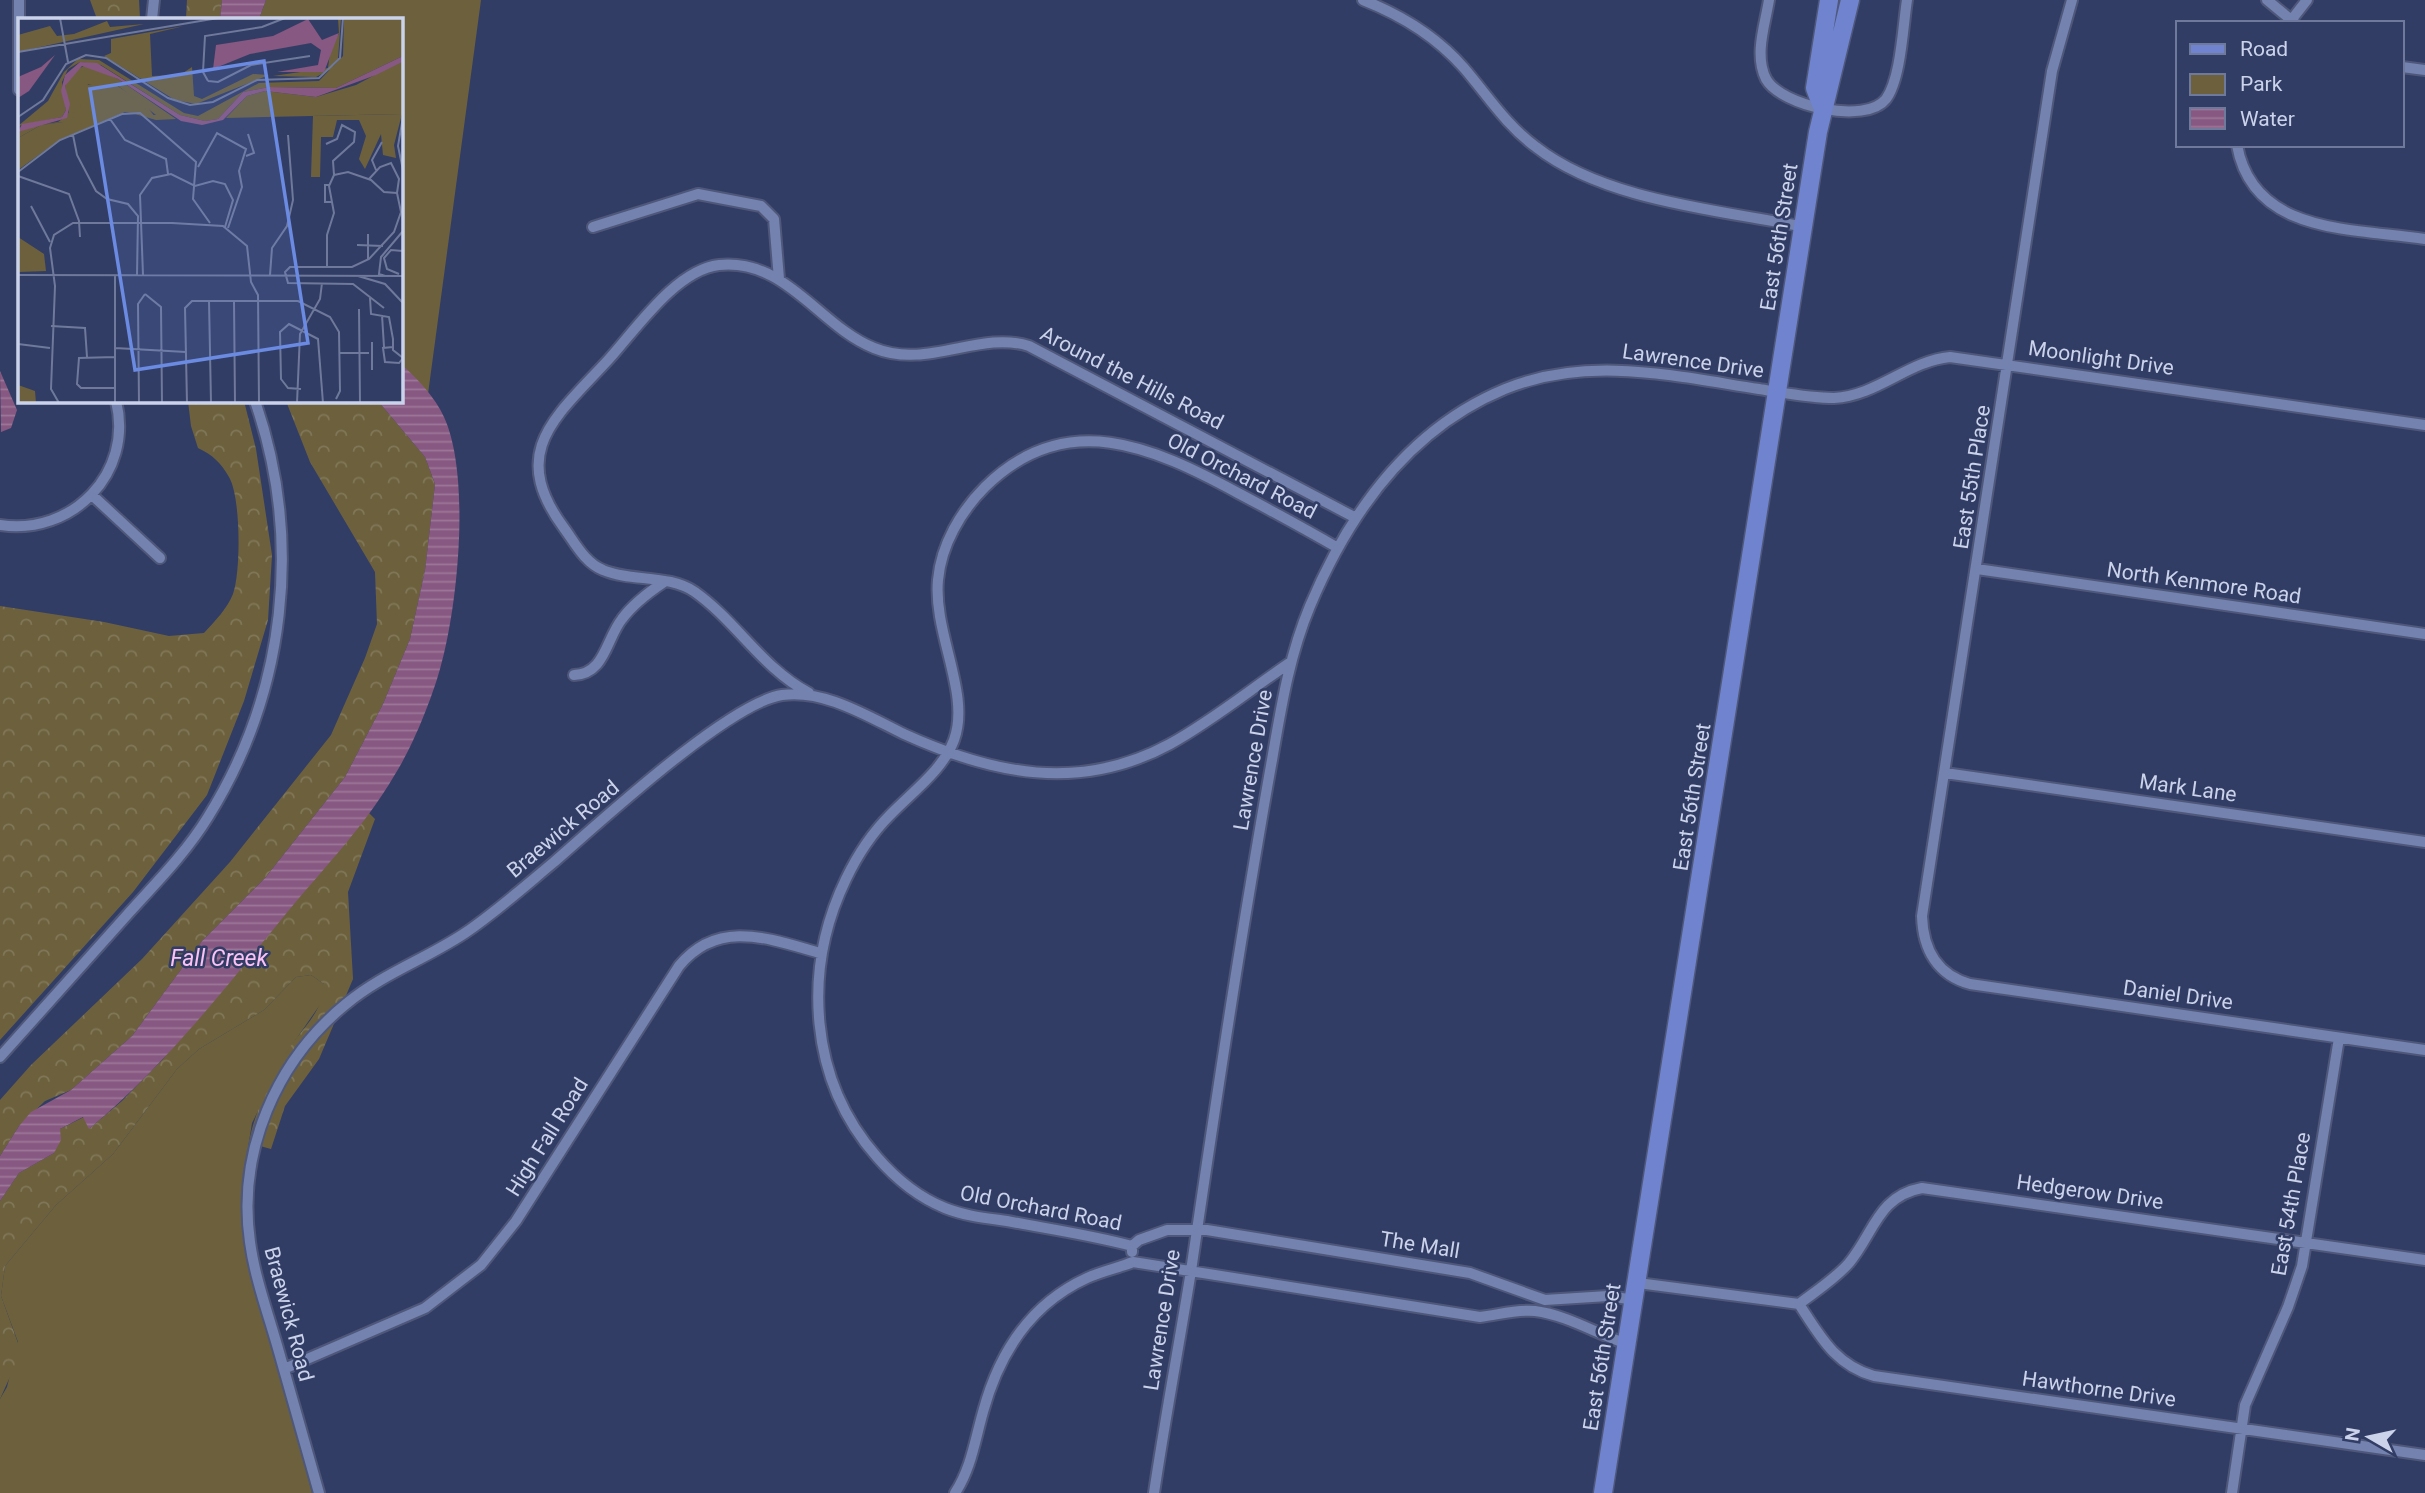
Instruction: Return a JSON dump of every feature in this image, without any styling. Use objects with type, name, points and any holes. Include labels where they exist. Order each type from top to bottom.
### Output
[{"type":"main road","name":"East 56th Street","points":[[1822,107],[1815,88],[1829,0]]},
{"type":"main road","name":"East 56th Street","points":[[1603,1493],[1822,107],[1850,0]]},
{"type":"street","points":[[19,0],[19,18]]},
{"type":"street","points":[[152,18],[154,0]]},
{"type":"street","points":[[1363,0],[1397,15],[1431,37],[1464,68],[1511,127],[1543,153],[1578,173],[1626,191],[1805,228]]},
{"type":"street","points":[[1769,0],[1760,53],[1770,85],[1782,96],[1822,107],[1867,112],[1887,98],[1895,80],[1907,0]]},
{"type":"street","name":"East 55th Place","points":[[1933,959],[1924,941],[1922,916],[2052,71],[2072,0]]},
{"type":"street","points":[[2267,0],[2291,21]]},
{"type":"street","points":[[2293,21],[2307,0]]},
{"type":"street","points":[[2404,67],[2425,70]]},
{"type":"street","points":[[2238,147],[2250,182],[2267,202],[2285,214],[2310,222],[2425,239]]},
{"type":"street","points":[[593,226],[694,195],[761,206],[774,219],[779,279]]},
{"type":"street","name":"Around the Hills Road","points":[[811,695],[764,662],[730,624],[695,592],[664,582],[608,572],[587,560],[543,496],[537,466],[543,441],[563,410],[683,279],[701,269],[727,264],[752,268],[779,279],[858,340],[891,354],[927,355],[1003,342],[1033,348],[1356,517]]},
{"type":"street","name":"Moonlight Drive","points":[[1778,392],[1821,398],[1854,396],[1939,358],[1960,358],[2425,425]]},
{"type":"street","name":"Lawrence Drive","points":[[1154,1493],[1260,825],[1290,662],[1311,603],[1338,548],[1356,517],[1393,467],[1430,432],[1476,402],[1528,381],[1578,371],[1624,370],[1778,392]]},
{"type":"street","points":[[0,525],[24,527],[49,522],[74,511],[92,495],[108,473],[116,452],[119,424],[116,402]]},
{"type":"street","points":[[0,1057],[183,852],[220,797],[248,741],[272,660],[280,612],[282,564],[276,482],[255,402]]},
{"type":"street","name":"Old Orchard Road","points":[[1132,1246],[955,1212],[921,1196],[896,1177],[856,1129],[829,1072],[818,1019],[820,953],[844,881],[865,846],[887,818],[947,754],[956,734],[959,704],[939,623],[939,570],[948,541],[965,510],[988,484],[1016,463],[1042,450],[1072,443],[1108,442],[1143,448],[1181,463],[1338,548]]},
{"type":"street","points":[[92,495],[160,558]]},
{"type":"street","name":"North Kenmore Road","points":[[1977,569],[2425,634]]},
{"type":"street","points":[[574,676],[585,675],[602,660],[622,618],[664,582]]},
{"type":"street","name":"Braewick Road","points":[[319,1493],[253,1258],[248,1193],[261,1124],[278,1087],[302,1049],[349,1001],[375,983],[465,933],[664,770],[741,711],[768,698],[811,695],[854,710],[947,754],[990,767],[1031,773],[1081,772],[1150,754],[1182,737],[1290,662]]},
{"type":"street","name":"Mark Lane","points":[[1945,773],[2425,842]]},
{"type":"street","name":"High Fall Road","points":[[284,1369],[425,1308],[481,1265],[516,1221],[679,966],[697,949],[719,938],[745,934],[820,953]]},
{"type":"street","name":"Daniel Drive","points":[[1933,959],[1951,976],[1975,985],[2425,1050]]},
{"type":"street","name":"East 54th Place","points":[[2232,1493],[2250,1392],[2294,1292],[2306,1243],[2339,1038]]},
{"type":"street","name":"Hedgerow Drive","points":[[1799,1304],[1847,1265],[1888,1203],[1906,1192],[1922,1188],[2425,1260]]},
{"type":"street","name":"The Mall","points":[[1196,1229],[1470,1273],[1540,1298],[1570,1300],[1636,1291],[1799,1304]]},
{"type":"street","name":"Old Orchard Road","points":[[1132,1246],[1139,1240],[1159,1232],[1196,1229]]},
{"type":"street","name":"Old Orchard Road","points":[[1132,1246],[1133,1262]]},
{"type":"street","points":[[954,1493],[967,1469],[996,1370],[1010,1343],[1041,1308],[1066,1290],[1087,1278],[1133,1262],[1480,1317],[1538,1312],[1566,1319],[1593,1333],[1627,1344]]},
{"type":"street","points":[[1538,1312],[1540,1298]]},
{"type":"street","points":[[1566,1319],[1570,1300]]},
{"type":"street","name":"Hawthorne Drive","points":[[1799,1304],[1833,1354],[1863,1373],[2425,1455]]},
{"type":"green space","points":[[90,0],[139,0],[140,18],[97,18]]},
{"type":"green space","points":[[187,0],[222,0],[220,18],[186,18]]},
{"type":"green space","points":[[266,0],[481,0],[428,394],[402,365],[402,18],[259,18]]},
{"type":"green space","points":[[188,402],[244,402],[256,449],[272,555],[268,620],[244,701],[207,795],[133,892],[0,1040],[0,606],[104,622],[169,636],[204,633],[233,594],[237,569],[238,517],[229,477],[216,460],[198,448],[191,426]]},
{"type":"green space","points":[[286,402],[379,402],[425,457],[435,484],[425,570],[410,639],[383,704],[345,777],[265,878],[202,941],[132,1036],[71,1090],[45,1101],[19,1126],[0,1156],[0,1100],[31,1065],[142,959],[230,862],[331,735],[377,624],[375,572],[310,462]]},
{"type":"green space","points":[[368,812],[375,819],[348,892],[353,979],[319,1059],[285,1106],[271,1149],[249,1143],[251,1131],[280,1063],[320,1003],[324,984],[311,975],[296,977],[264,1010],[199,1049],[177,1069],[113,1154],[56,1205],[5,1266],[1,1296],[18,1343],[18,1359],[0,1399],[0,1201],[19,1173],[54,1153],[60,1129],[84,1117],[90,1128],[122,1101],[163,1059]]},
{"type":"green space","points":[[311,975],[324,984],[324,999],[287,1052],[252,1123],[242,1185],[243,1232],[312,1493],[0,1493],[0,1399],[7,1387],[18,1342],[1,1296],[5,1266],[56,1205],[113,1154],[177,1069],[199,1049],[264,1010],[296,977]]},
{"type":"water","points":[[222,0],[266,0],[259,18],[220,18]]},
{"type":"water","name":"Fall Creek","points":[[402,365],[425,388],[444,417],[452,442],[457,473],[459,542],[452,612],[436,682],[401,765],[358,828],[169,1052],[117,1105],[89,1129],[83,1117],[60,1129],[61,1140],[54,1153],[19,1173],[0,1201],[0,1156],[19,1126],[31,1112],[71,1090],[132,1036],[202,941],[265,878],[345,777],[383,704],[410,639],[425,570],[435,484],[425,457],[379,402],[402,402]]},
{"type":"water","points":[[0,371],[17,410],[11,428],[1,432]]}]
